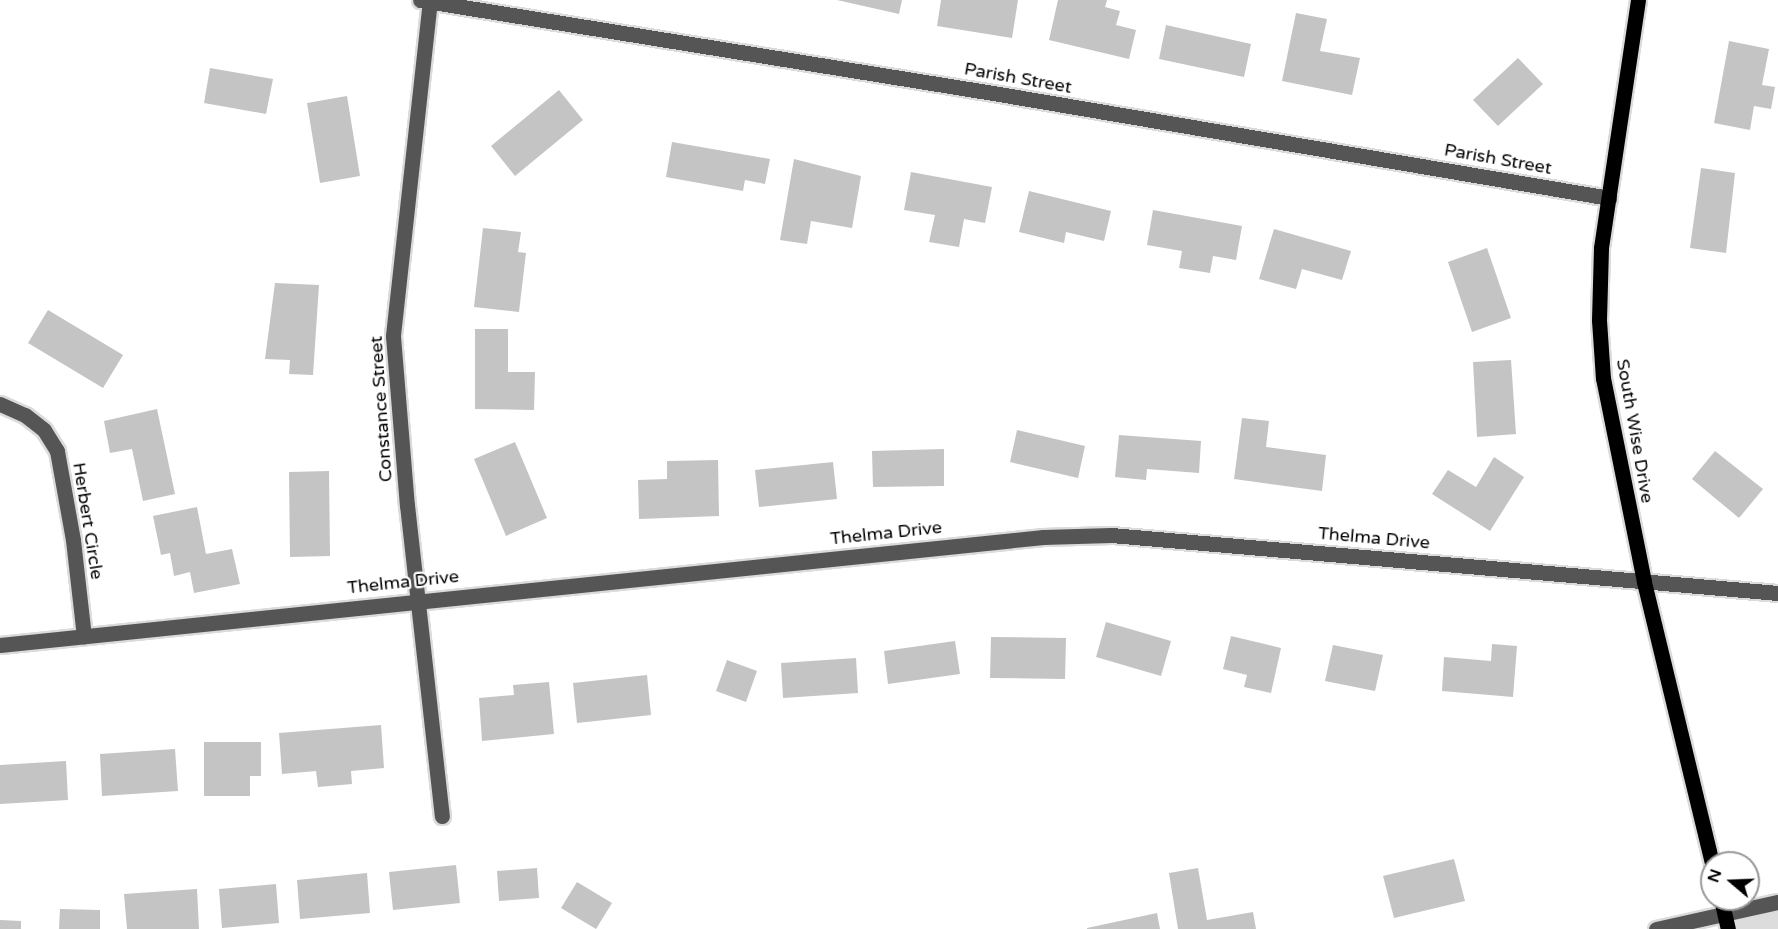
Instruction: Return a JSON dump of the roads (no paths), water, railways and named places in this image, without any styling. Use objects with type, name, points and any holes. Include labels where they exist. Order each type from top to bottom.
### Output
[{"type":"main road","name":"South Wise Drive","points":[[1638,0],[1601,248],[1599,320],[1603,378],[1644,582],[1709,851]]},
{"type":"street","name":"Parish Street","points":[[427,1],[981,91],[1609,198]]},
{"type":"street","name":"Constance Street","points":[[427,1],[393,336],[407,505],[442,816]]},
{"type":"street","name":"Herbert Circle","points":[[0,404],[25,415],[44,430],[57,451],[73,540],[84,636]]},
{"type":"street","name":"Thelma Drive","points":[[0,645],[1043,537],[1111,535],[1778,592]]},
{"type":"street","points":[[1656,929],[1778,902]]}]
